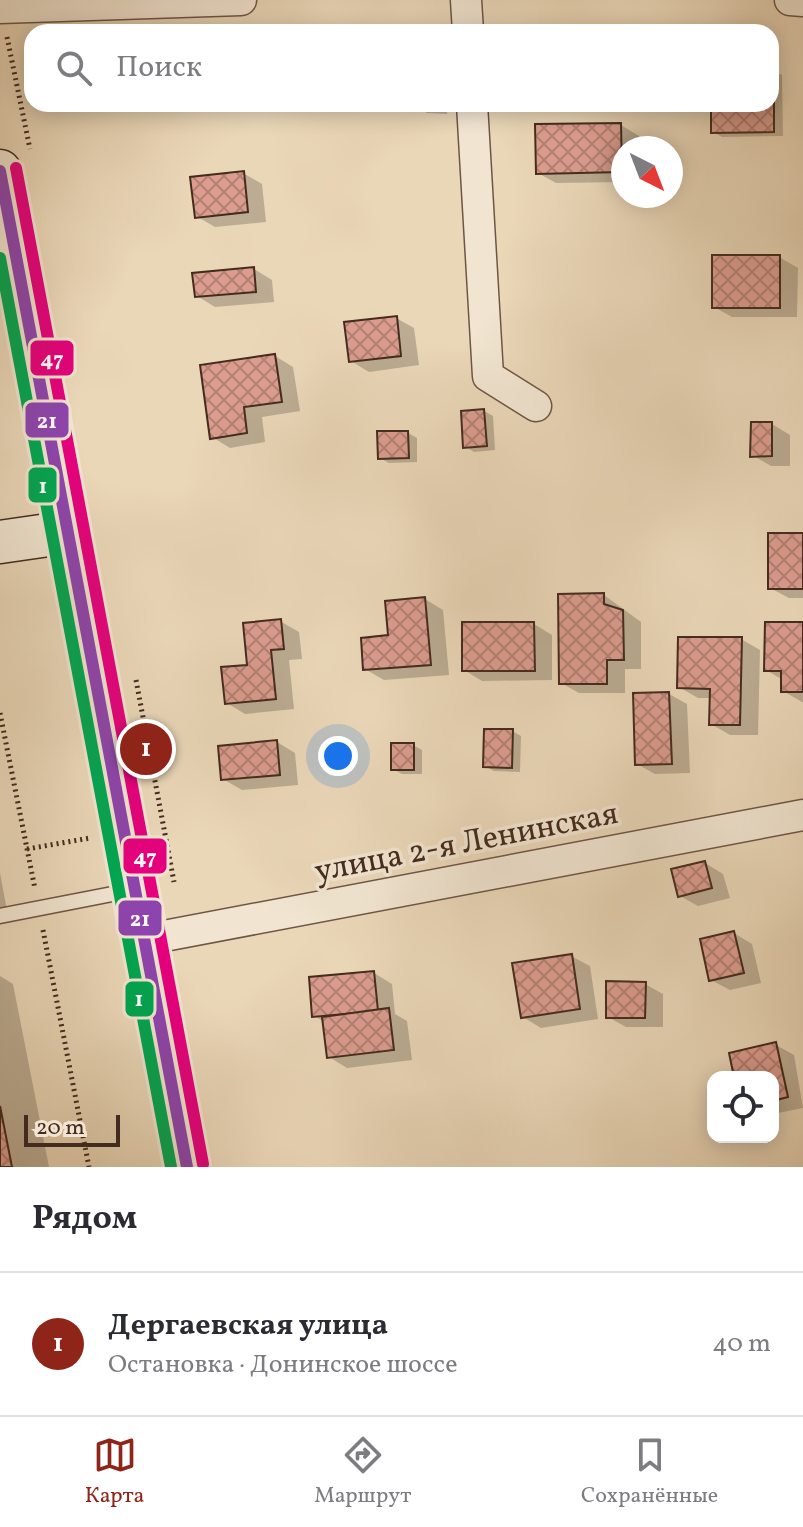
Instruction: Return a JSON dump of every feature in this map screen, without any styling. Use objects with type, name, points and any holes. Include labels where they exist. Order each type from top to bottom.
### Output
[{"type":"main road","points":[[0,171],[187,1167]]},
{"type":"main road","points":[[0,542],[69,532]]},
{"type":"street","points":[[0,8],[241,0]]},
{"type":"street","points":[[466,0],[468,24]]},
{"type":"street","points":[[790,0],[803,1]]},
{"type":"street","points":[[472,112],[488,376],[536,406]]},
{"type":"street","name":"улица 2-я Ленинская","points":[[143,940],[803,815]]},
{"type":"lane","points":[[0,916],[134,890]]},
{"type":"path","points":[[0,713],[89,1167]]},
{"type":"building","points":[[711,112],[774,112],[774,132],[711,133]]},
{"type":"building","points":[[621,123],[621,136],[611,136],[611,172],[536,174],[535,124]]},
{"type":"building","points":[[244,171],[248,212],[195,218],[190,177]]},
{"type":"building","points":[[712,255],[780,255],[780,308],[712,308]]},
{"type":"building","points":[[254,267],[256,292],[195,297],[192,273]]},
{"type":"building","points":[[397,316],[401,356],[349,362],[344,322]]},
{"type":"building","points":[[275,354],[282,402],[244,407],[247,433],[210,439],[200,365]]},
{"type":"building","points":[[484,409],[487,446],[463,448],[461,411]]},
{"type":"building","points":[[751,422],[772,422],[772,456],[750,457]]},
{"type":"building","points":[[377,431],[408,431],[409,458],[378,459]]},
{"type":"building","points":[[768,533],[803,533],[803,589],[768,589]]},
{"type":"building","points":[[604,593],[604,604],[623,610],[624,660],[607,660],[607,684],[559,684],[558,594]]},
{"type":"building","points":[[425,597],[431,665],[363,670],[361,638],[388,635],[385,601]]},
{"type":"building","points":[[281,619],[284,649],[271,650],[276,699],[225,704],[221,667],[247,665],[243,623]]},
{"type":"building","points":[[462,622],[534,622],[535,671],[462,671]]},
{"type":"building","points":[[765,622],[803,622],[803,692],[781,692],[781,671],[764,671]]},
{"type":"building","points":[[678,637],[742,637],[740,725],[709,725],[710,689],[677,688]]},
{"type":"building","points":[[669,692],[672,764],[635,765],[633,693]]},
{"type":"building","points":[[484,729],[513,729],[512,768],[483,767]]},
{"type":"building","points":[[277,740],[280,775],[221,780],[218,746]]},
{"type":"building","points":[[391,743],[414,743],[414,770],[391,770]]},
{"type":"building","points":[[705,861],[712,888],[678,897],[671,869]]},
{"type":"building","points":[[734,931],[744,973],[709,981],[700,939]]},
{"type":"building","points":[[572,954],[580,1009],[521,1018],[512,963]]},
{"type":"building","points":[[374,971],[378,1011],[312,1017],[309,977]]},
{"type":"building","points":[[606,981],[646,982],[645,1018],[606,1018]]},
{"type":"building","points":[[389,1008],[394,1050],[327,1058],[322,1017]]},
{"type":"building","points":[[776,1042],[788,1097],[779,1099],[779,1071],[733,1071],[729,1053]]},
{"type":"building","points":[[0,1106],[12,1167],[0,1167]]},
{"type":"transit line","name":"47","points":[[16,168],[203,1164]]},
{"type":"transit line","name":"21","points":[[0,171],[187,1167]]},
{"type":"transit line","name":"1","points":[[0,258],[171,1167]]},
{"type":"place","name":"Дергаевская улица","points":[[146,749]]}]
